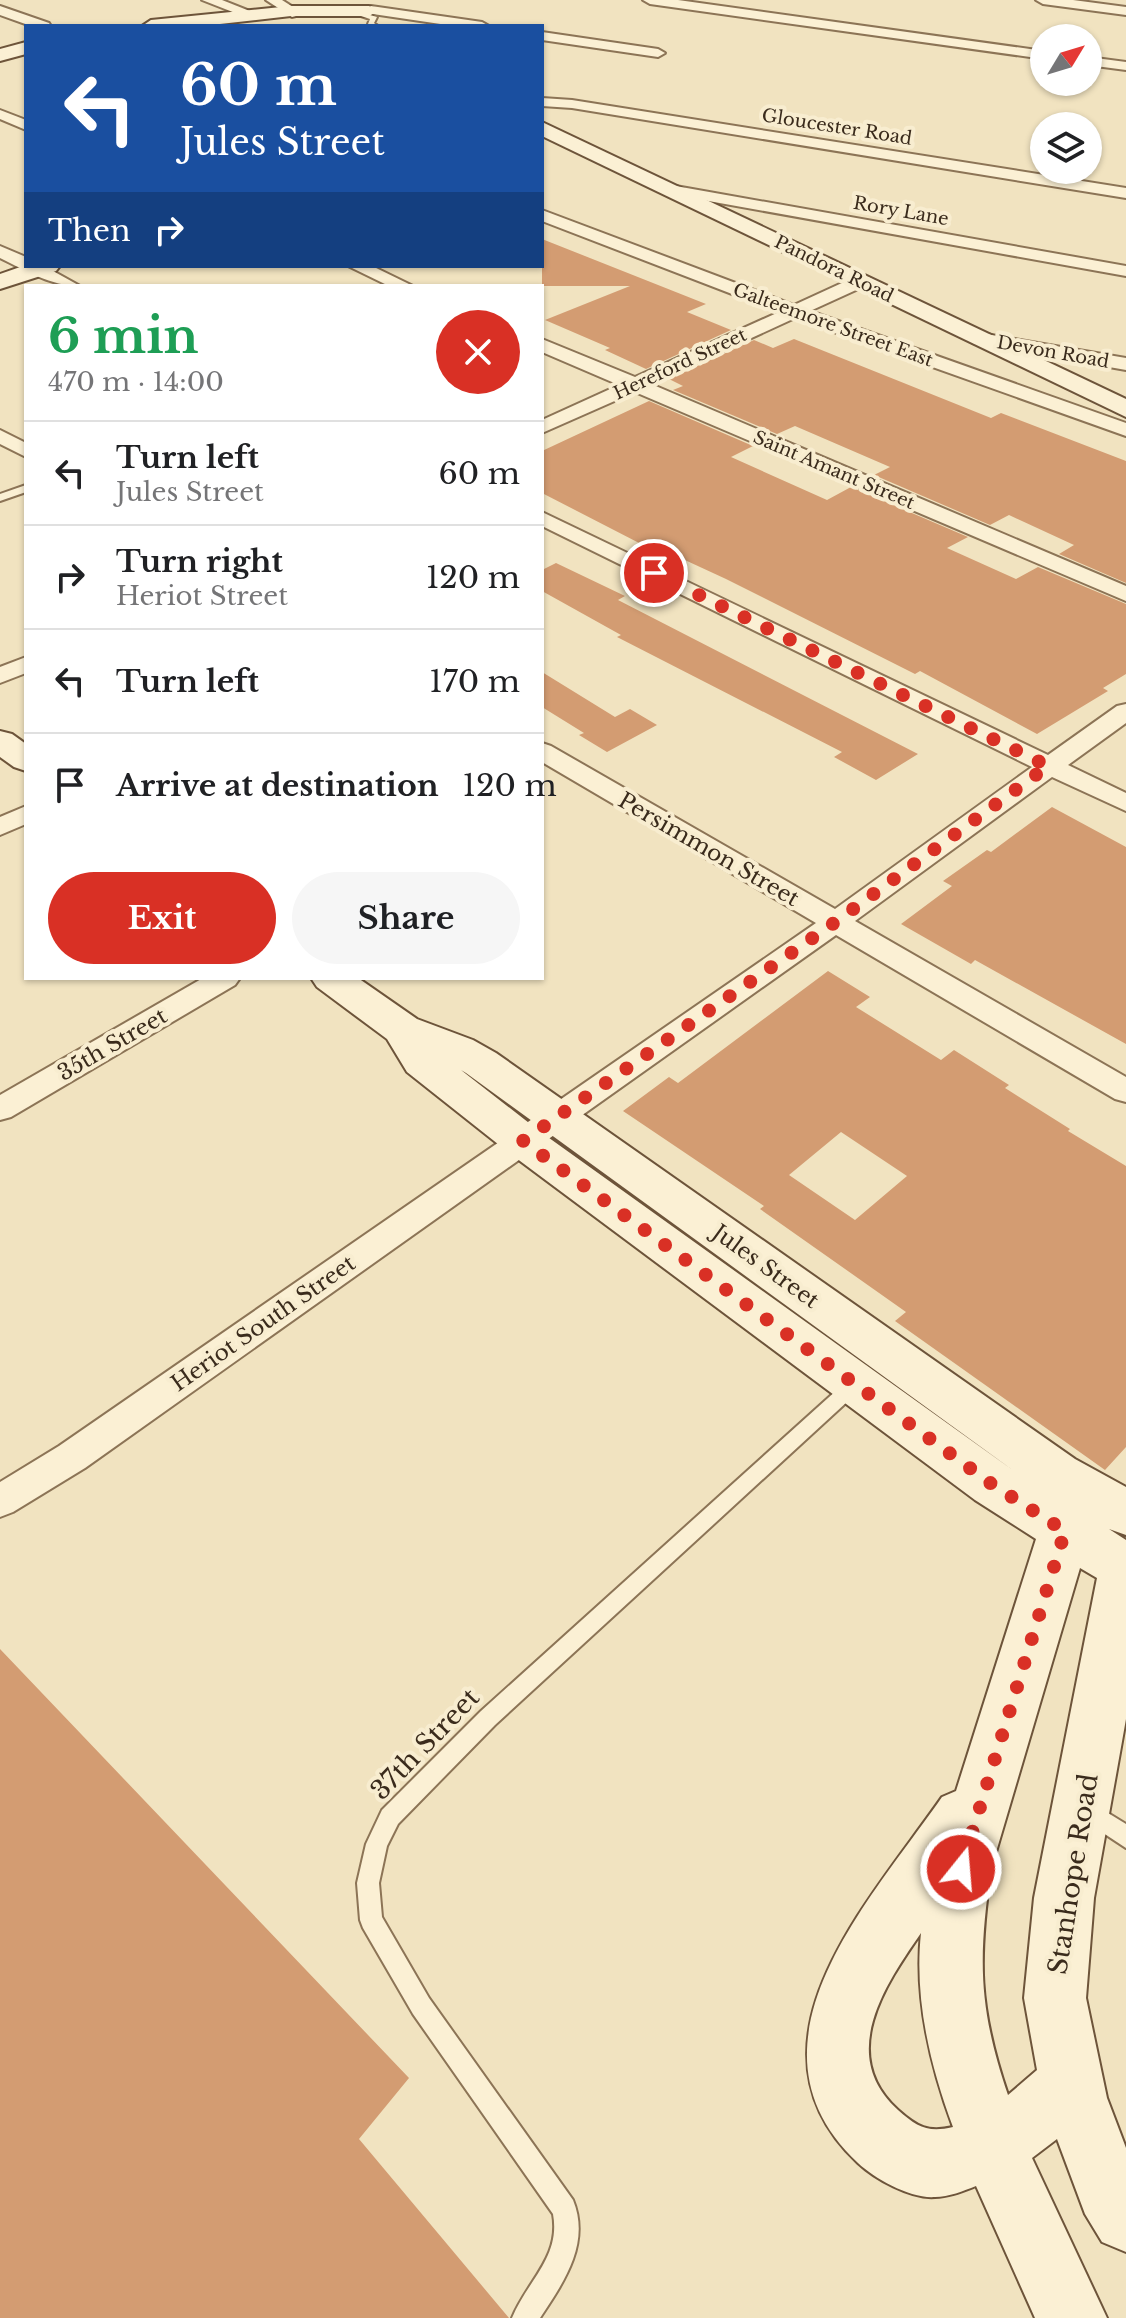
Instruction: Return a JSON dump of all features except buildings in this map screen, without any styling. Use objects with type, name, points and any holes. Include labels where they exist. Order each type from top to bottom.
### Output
[{"type":"main road","points":[[170,24],[253,15],[273,7],[295,12],[363,17],[389,0]]},
{"type":"main road","points":[[0,55],[24,49]]},
{"type":"main road","name":"Pandora Road","points":[[544,129],[1116,404]]},
{"type":"main road","points":[[0,282],[32,268]]},
{"type":"main road","points":[[0,741],[24,759]]},
{"type":"main road","name":"Jules Street","points":[[334,980],[402,1029],[422,1062],[540,1129],[873,1369],[993,1485],[1093,1512],[1126,1569]]},
{"type":"main road","points":[[1072,2318],[1007,2185],[970,2077],[950,1995],[952,1926],[961,1869],[990,1778],[1093,1512]]},
{"type":"main road","name":"Stanhope Road","points":[[1126,1569],[1106,1784],[1064,1898],[1055,1998],[1070,2084],[1109,2190],[1126,2218]]},
{"type":"main road","points":[[990,1778],[859,1971],[843,2007],[835,2048],[838,2072],[857,2115],[892,2149],[935,2165],[995,2147],[1070,2084]]},
{"type":"street","points":[[209,0],[253,15]]},
{"type":"street","points":[[650,0],[1030,53]]},
{"type":"street","points":[[1043,0],[1126,11]]},
{"type":"street","points":[[0,10],[38,24]]},
{"type":"street","points":[[363,17],[456,24]]},
{"type":"street","points":[[544,36],[658,53]]},
{"type":"street","points":[[1102,63],[1126,66]]},
{"type":"street","name":"Gloucester Road","points":[[544,102],[572,104],[1126,193]]},
{"type":"street","points":[[0,114],[24,124]]},
{"type":"street","name":"Rory Lane","points":[[670,190],[1126,271]]},
{"type":"street","name":"Galteemore Street East","points":[[544,216],[793,311],[1126,430]]},
{"type":"street","points":[[0,251],[24,261]]},
{"type":"street","points":[[40,268],[68,284]]},
{"type":"street","points":[[362,268],[399,284]]},
{"type":"street","name":"Hereford Street","points":[[544,426],[861,281]]},
{"type":"street","name":"Devon Road","points":[[980,339],[1126,364]]},
{"type":"street","name":"Saint Amant Street","points":[[544,346],[1126,594]]},
{"type":"street","points":[[1116,404],[1126,364]]},
{"type":"street","points":[[0,436],[24,450]]},
{"type":"street","points":[[544,519],[1126,803]]},
{"type":"street","points":[[0,676],[24,665]]},
{"type":"street","name":"Heriot South Street","points":[[0,1501],[72,1457],[834,923],[1126,711]]},
{"type":"street","name":"Persimmon Street","points":[[544,752],[1126,1091]]},
{"type":"street","points":[[0,827],[24,815]]},
{"type":"street","name":"35th Street","points":[[0,1109],[222,980]]},
{"type":"lane","points":[[0,498],[24,489]]},
{"type":"lane","name":"37th Street","points":[[525,2318],[563,2257],[567,2235],[564,2209],[421,2006],[371,1920],[368,1883],[377,1844],[390,1817],[488,1718],[873,1369]]},
{"type":"route","points":[[654,573],[1048,766],[834,923],[523,1141],[993,1485],[1065,1531],[961,1869]]}]
